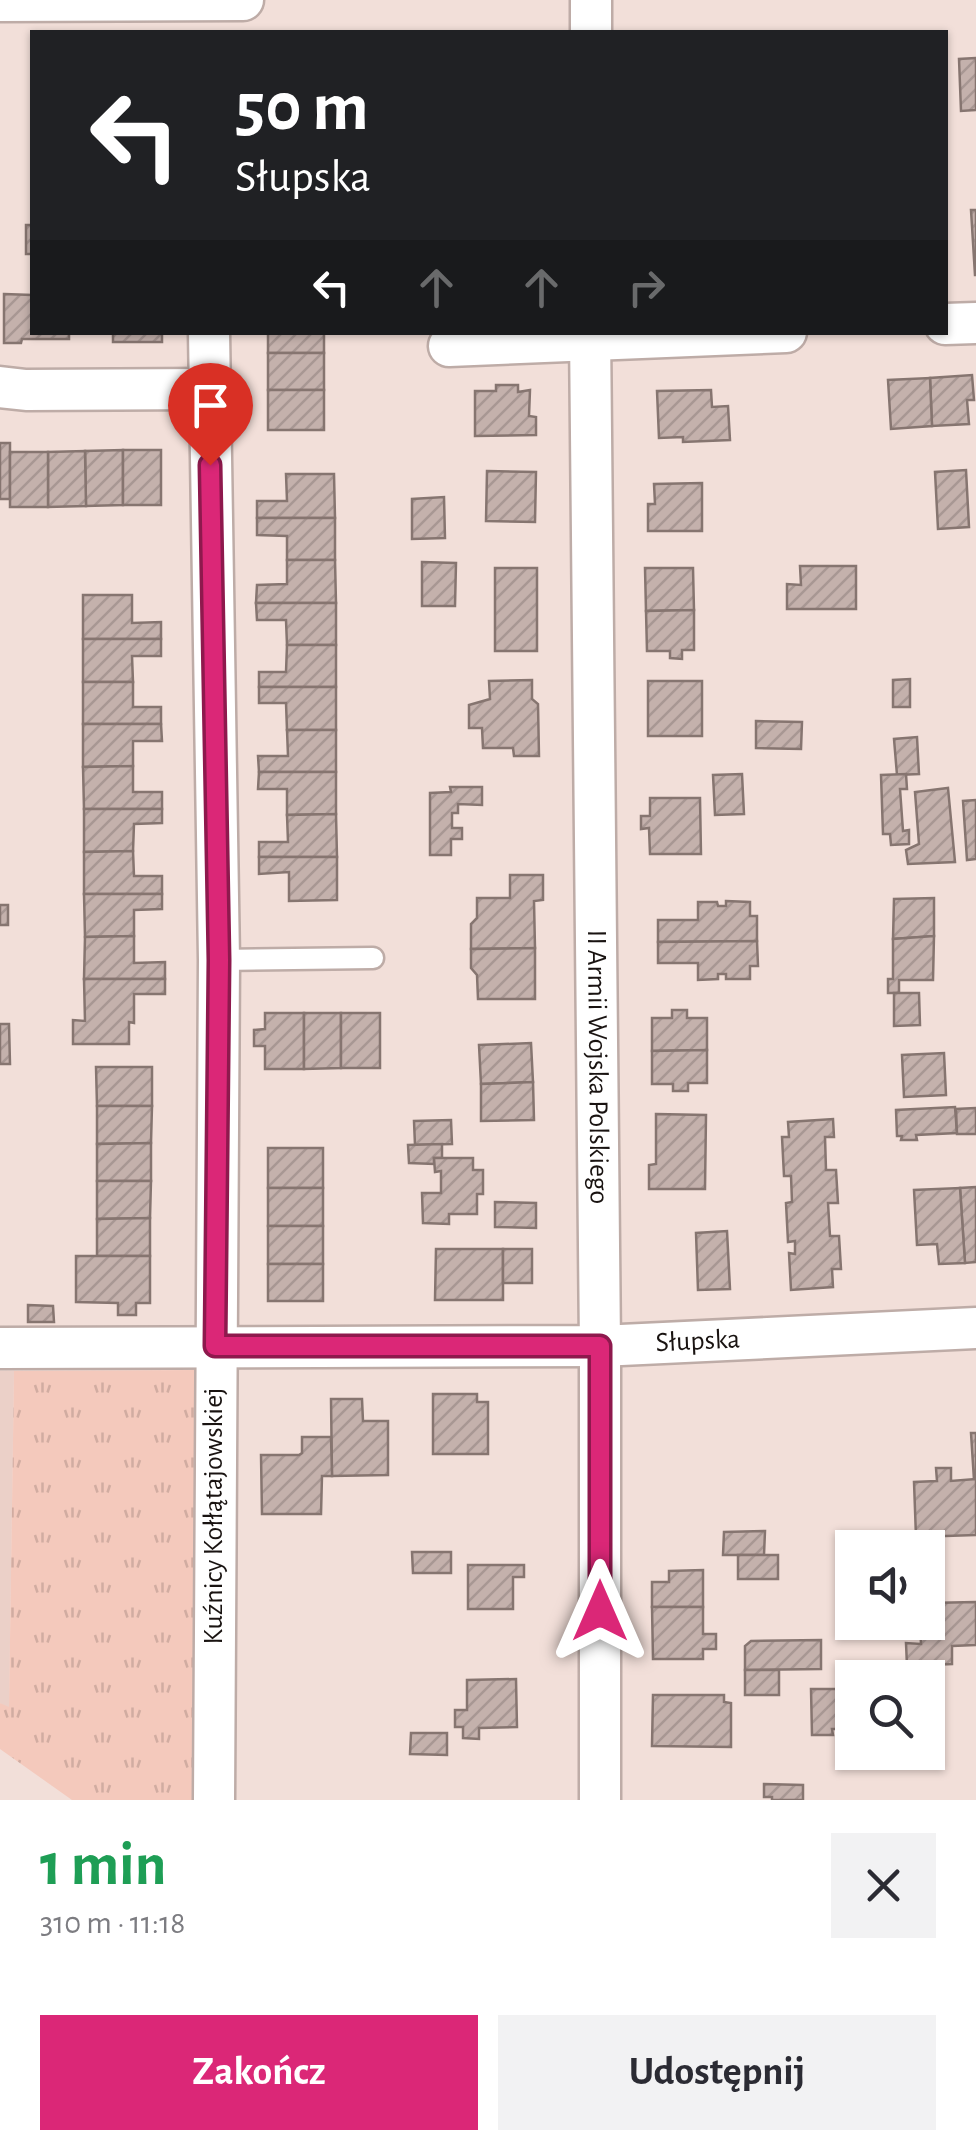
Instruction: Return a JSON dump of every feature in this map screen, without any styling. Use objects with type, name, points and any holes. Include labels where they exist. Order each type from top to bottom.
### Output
[{"type":"street","points":[[210,0],[210,30]]},
{"type":"street","points":[[0,1],[243,0]]},
{"type":"street","points":[[590,30],[591,0]]},
{"type":"street","points":[[948,324],[976,323]]},
{"type":"street","name":"Kuźnicy Kołłątajowskiej","points":[[208,335],[219,960],[214,1800]]},
{"type":"street","points":[[449,346],[688,335]]},
{"type":"street","name":"II Armii Wojska Polskiego","points":[[590,338],[600,1346],[600,1800]]},
{"type":"street","points":[[0,387],[208,389]]},
{"type":"street","name":"Słupska","points":[[0,1348],[600,1346],[976,1328]]},
{"type":"lane","points":[[219,960],[374,958]]},
{"type":"shaded area","points":[[0,1371],[14,1371],[9,1709],[0,1703]]},
{"type":"green space","points":[[195,1370],[195,1800],[72,1800],[0,1749],[0,1703],[9,1707],[14,1371]]},
{"type":"building","points":[[976,58],[976,110],[961,111],[959,59]]},
{"type":"building","points":[[971,210],[976,210],[976,275],[975,275]]},
{"type":"building","points":[[26,225],[30,225],[30,254],[26,254]]},
{"type":"building","points":[[4,294],[30,295],[30,335],[69,335],[69,339],[4,343]]},
{"type":"building","points":[[113,335],[162,335],[162,342],[113,342]]},
{"type":"building","points":[[268,335],[324,335],[324,353],[268,353]]},
{"type":"building","points":[[268,353],[324,353],[324,390],[268,390]]},
{"type":"building","points":[[972,375],[974,400],[967,400],[969,424],[932,426],[930,378]]},
{"type":"building","points":[[930,378],[932,426],[891,429],[888,380]]},
{"type":"building","points":[[496,385],[518,385],[518,392],[530,390],[529,416],[536,417],[536,435],[475,436],[475,391],[496,391]]},
{"type":"building","points":[[268,390],[324,390],[324,430],[268,430]]},
{"type":"building","points":[[711,390],[712,407],[728,406],[730,440],[683,442],[683,437],[659,438],[657,391]]},
{"type":"building","points":[[0,443],[10,443],[10,499],[0,499]]},
{"type":"building","points":[[123,450],[123,505],[86,506],[85,451]]},
{"type":"building","points":[[123,450],[161,450],[161,505],[123,505]]},
{"type":"building","points":[[85,451],[86,506],[48,507],[48,452]]},
{"type":"building","points":[[10,452],[48,452],[48,507],[10,507]]},
{"type":"building","points":[[966,470],[969,527],[938,529],[935,472]]},
{"type":"building","points":[[487,471],[536,472],[535,522],[486,521]]},
{"type":"building","points":[[286,474],[334,474],[335,518],[257,518],[257,501],[287,501]]},
{"type":"building","points":[[702,483],[702,531],[648,531],[648,504],[655,504],[654,484]]},
{"type":"building","points":[[444,497],[445,538],[412,539],[412,499]]},
{"type":"building","points":[[257,518],[335,518],[335,560],[287,560],[287,536],[257,535]]},
{"type":"building","points":[[287,560],[335,560],[336,603],[256,603],[257,585],[287,584]]},
{"type":"building","points":[[422,562],[456,563],[455,606],[422,606]]},
{"type":"building","points":[[800,566],[856,566],[856,609],[787,609],[787,584],[801,585]]},
{"type":"building","points":[[495,568],[537,568],[537,651],[495,651]]},
{"type":"building","points":[[645,568],[693,568],[694,610],[646,611]]},
{"type":"building","points":[[83,595],[132,595],[132,623],[161,622],[161,639],[83,639]]},
{"type":"building","points":[[256,603],[336,603],[336,645],[287,645],[286,620],[257,620]]},
{"type":"building","points":[[694,610],[694,650],[682,650],[682,659],[670,658],[670,651],[647,651],[646,611]]},
{"type":"building","points":[[83,639],[161,639],[161,656],[132,656],[133,682],[83,682]]},
{"type":"building","points":[[287,645],[336,645],[336,687],[259,687],[259,672],[286,672]]},
{"type":"building","points":[[910,679],[910,707],[893,707],[893,680]]},
{"type":"building","points":[[532,680],[532,699],[538,704],[539,756],[514,756],[513,748],[483,748],[482,728],[469,728],[469,705],[490,699],[489,681]]},
{"type":"building","points":[[648,681],[702,681],[702,736],[648,736]]},
{"type":"building","points":[[83,682],[133,682],[133,707],[161,707],[161,724],[83,724]]},
{"type":"building","points":[[259,687],[336,687],[336,730],[287,730],[286,703],[259,703]]},
{"type":"building","points":[[756,721],[802,722],[801,749],[756,748]]},
{"type":"building","points":[[83,724],[161,724],[162,741],[133,741],[133,766],[83,767]]},
{"type":"building","points":[[287,730],[336,730],[336,772],[259,772],[258,756],[288,756]]},
{"type":"building","points":[[917,737],[919,774],[897,775],[894,739]]},
{"type":"building","points":[[133,766],[133,792],[162,792],[162,809],[84,809],[83,767]]},
{"type":"building","points":[[259,772],[336,772],[336,814],[287,815],[287,789],[258,789]]},
{"type":"building","points":[[742,774],[744,814],[715,815],[713,775]]},
{"type":"building","points":[[906,774],[907,789],[900,789],[903,831],[909,830],[909,844],[891,845],[890,834],[883,834],[881,775]]},
{"type":"building","points":[[450,787],[482,787],[482,805],[458,804],[458,813],[452,813],[452,828],[462,828],[462,839],[451,839],[451,855],[430,855],[430,793],[451,792]]},
{"type":"building","points":[[948,788],[955,862],[908,864],[906,850],[919,844],[915,792]]},
{"type":"building","points":[[650,798],[700,798],[701,854],[650,854],[649,828],[641,829],[641,816],[650,816]]},
{"type":"building","points":[[976,800],[976,859],[967,860],[963,801]]},
{"type":"building","points":[[84,809],[162,809],[162,823],[134,824],[133,851],[84,852]]},
{"type":"building","points":[[336,814],[337,857],[259,857],[259,842],[288,842],[287,815]]},
{"type":"building","points":[[133,851],[134,876],[162,876],[162,894],[84,894],[84,852]]},
{"type":"building","points":[[259,857],[337,857],[337,900],[289,901],[289,872],[259,874]]},
{"type":"building","points":[[510,875],[543,875],[543,900],[534,901],[535,948],[471,949],[477,898],[510,898]]},
{"type":"building","points":[[84,894],[162,894],[162,909],[134,910],[134,936],[85,937]]},
{"type":"building","points":[[934,898],[934,936],[893,939],[894,899]]},
{"type":"building","points":[[726,901],[750,902],[750,916],[757,916],[757,941],[658,942],[658,920],[698,920],[698,902],[726,906]]},
{"type":"building","points":[[0,905],[8,905],[8,925],[0,925]]},
{"type":"building","points":[[134,936],[134,963],[165,962],[165,979],[84,979],[85,937]]},
{"type":"building","points":[[934,936],[933,980],[899,980],[899,993],[888,993],[888,979],[893,979],[893,939]]},
{"type":"building","points":[[757,941],[758,966],[750,966],[750,979],[726,979],[726,974],[718,974],[718,979],[698,980],[698,963],[658,963],[658,942]]},
{"type":"building","points":[[535,948],[535,999],[478,999],[471,949]]},
{"type":"building","points":[[84,979],[165,979],[165,994],[134,994],[129,1044],[73,1044],[73,1020],[85,1021]]},
{"type":"building","points":[[894,993],[919,993],[920,1025],[894,1026]]},
{"type":"building","points":[[672,1010],[687,1010],[687,1018],[707,1018],[707,1050],[652,1051],[652,1018],[672,1018]]},
{"type":"building","points":[[265,1013],[304,1013],[304,1069],[265,1069],[265,1046],[254,1046],[254,1030],[265,1029]]},
{"type":"building","points":[[304,1013],[341,1013],[341,1068],[304,1069]]},
{"type":"building","points":[[341,1013],[380,1013],[380,1068],[341,1068]]},
{"type":"building","points":[[0,1024],[9,1024],[10,1064],[0,1064]]},
{"type":"building","points":[[531,1043],[533,1082],[481,1084],[479,1045]]},
{"type":"building","points":[[707,1050],[707,1083],[688,1083],[688,1091],[673,1091],[673,1084],[652,1084],[652,1051]]},
{"type":"building","points":[[944,1053],[946,1095],[904,1097],[902,1055]]},
{"type":"building","points":[[96,1067],[152,1067],[152,1106],[97,1106]]},
{"type":"building","points":[[533,1082],[534,1120],[481,1121],[481,1084]]},
{"type":"building","points":[[97,1106],[152,1106],[151,1143],[97,1144]]},
{"type":"building","points":[[955,1107],[957,1133],[916,1135],[917,1140],[901,1140],[902,1136],[897,1136],[896,1110]]},
{"type":"building","points":[[976,1108],[976,1134],[957,1134],[956,1109]]},
{"type":"building","points":[[656,1114],[706,1115],[705,1189],[649,1189],[649,1165],[656,1164]]},
{"type":"building","points":[[833,1119],[834,1137],[825,1137],[826,1170],[836,1170],[838,1203],[828,1203],[830,1236],[839,1236],[841,1269],[832,1269],[833,1287],[791,1290],[789,1253],[795,1254],[795,1241],[788,1242],[786,1203],[792,1202],[791,1176],[784,1176],[782,1137],[789,1137],[788,1122]]},
{"type":"building","points":[[451,1120],[452,1144],[415,1145],[414,1121]]},
{"type":"building","points":[[151,1143],[151,1181],[97,1181],[97,1144]]},
{"type":"building","points":[[442,1144],[442,1158],[434,1158],[434,1164],[409,1163],[408,1145]]},
{"type":"building","points":[[268,1148],[323,1148],[323,1188],[268,1188]]},
{"type":"building","points":[[434,1158],[473,1158],[473,1170],[483,1170],[483,1194],[477,1194],[477,1214],[449,1214],[449,1224],[423,1223],[422,1193],[441,1193],[441,1171],[435,1172]]},
{"type":"building","points":[[97,1181],[151,1181],[150,1218],[97,1219]]},
{"type":"building","points":[[976,1187],[976,1262],[965,1263],[960,1188]]},
{"type":"building","points":[[268,1188],[323,1188],[323,1226],[268,1226]]},
{"type":"building","points":[[960,1188],[965,1263],[939,1264],[937,1244],[917,1245],[914,1190]]},
{"type":"building","points":[[495,1202],[536,1203],[536,1228],[495,1227]]},
{"type":"building","points":[[150,1218],[150,1256],[97,1256],[97,1219]]},
{"type":"building","points":[[268,1226],[323,1226],[323,1264],[268,1264]]},
{"type":"building","points":[[727,1231],[730,1289],[698,1290],[696,1233]]},
{"type":"building","points":[[436,1249],[503,1249],[503,1300],[435,1300]]},
{"type":"building","points":[[503,1249],[532,1249],[532,1283],[503,1283]]},
{"type":"building","points":[[76,1256],[150,1256],[150,1303],[136,1303],[136,1315],[118,1315],[118,1303],[76,1302]]},
{"type":"building","points":[[268,1264],[323,1264],[323,1301],[268,1301]]},
{"type":"building","points":[[28,1305],[53,1306],[54,1322],[28,1322]]},
{"type":"building","points":[[433,1394],[477,1394],[477,1402],[488,1402],[488,1454],[433,1454]]},
{"type":"building","points":[[331,1399],[362,1399],[363,1421],[388,1421],[388,1475],[332,1476]]},
{"type":"building","points":[[971,1433],[976,1433],[974,1480]]},
{"type":"building","points":[[302,1437],[331,1437],[332,1476],[322,1476],[321,1514],[262,1514],[261,1455],[299,1455]]},
{"type":"building","points":[[936,1468],[951,1468],[951,1481],[976,1479],[976,1535],[945,1536],[945,1530],[916,1530],[914,1482],[937,1481]]},
{"type":"building","points":[[765,1531],[764,1555],[723,1555],[724,1532]]},
{"type":"building","points":[[412,1552],[451,1552],[451,1573],[413,1573]]},
{"type":"building","points":[[738,1555],[778,1555],[778,1579],[738,1579]]},
{"type":"building","points":[[468,1565],[524,1565],[524,1577],[513,1577],[513,1609],[468,1609]]},
{"type":"building","points":[[703,1570],[703,1607],[652,1607],[652,1582],[669,1582],[669,1571]]},
{"type":"building","points":[[976,1602],[976,1645],[952,1646],[952,1664],[945,1664],[945,1660],[907,1660],[906,1643],[945,1640],[945,1603]]},
{"type":"building","points":[[652,1607],[703,1607],[703,1634],[716,1634],[716,1649],[703,1649],[703,1659],[653,1659]]},
{"type":"building","points":[[821,1640],[821,1669],[745,1670],[745,1646],[751,1641]]},
{"type":"building","points":[[745,1670],[779,1670],[779,1695],[745,1695]]},
{"type":"building","points":[[516,1679],[517,1727],[479,1728],[479,1739],[463,1738],[463,1727],[455,1727],[455,1710],[467,1710],[467,1680]]},
{"type":"building","points":[[811,1689],[835,1689],[833,1735],[812,1735]]},
{"type":"building","points":[[653,1695],[724,1695],[724,1702],[731,1703],[731,1747],[652,1746]]},
{"type":"building","points":[[411,1733],[447,1733],[447,1755],[410,1754]]},
{"type":"building","points":[[764,1784],[803,1785],[803,1800],[764,1797]]},
{"type":"route","points":[[210,465],[219,960],[215,1346],[600,1346],[600,1611]]}]
